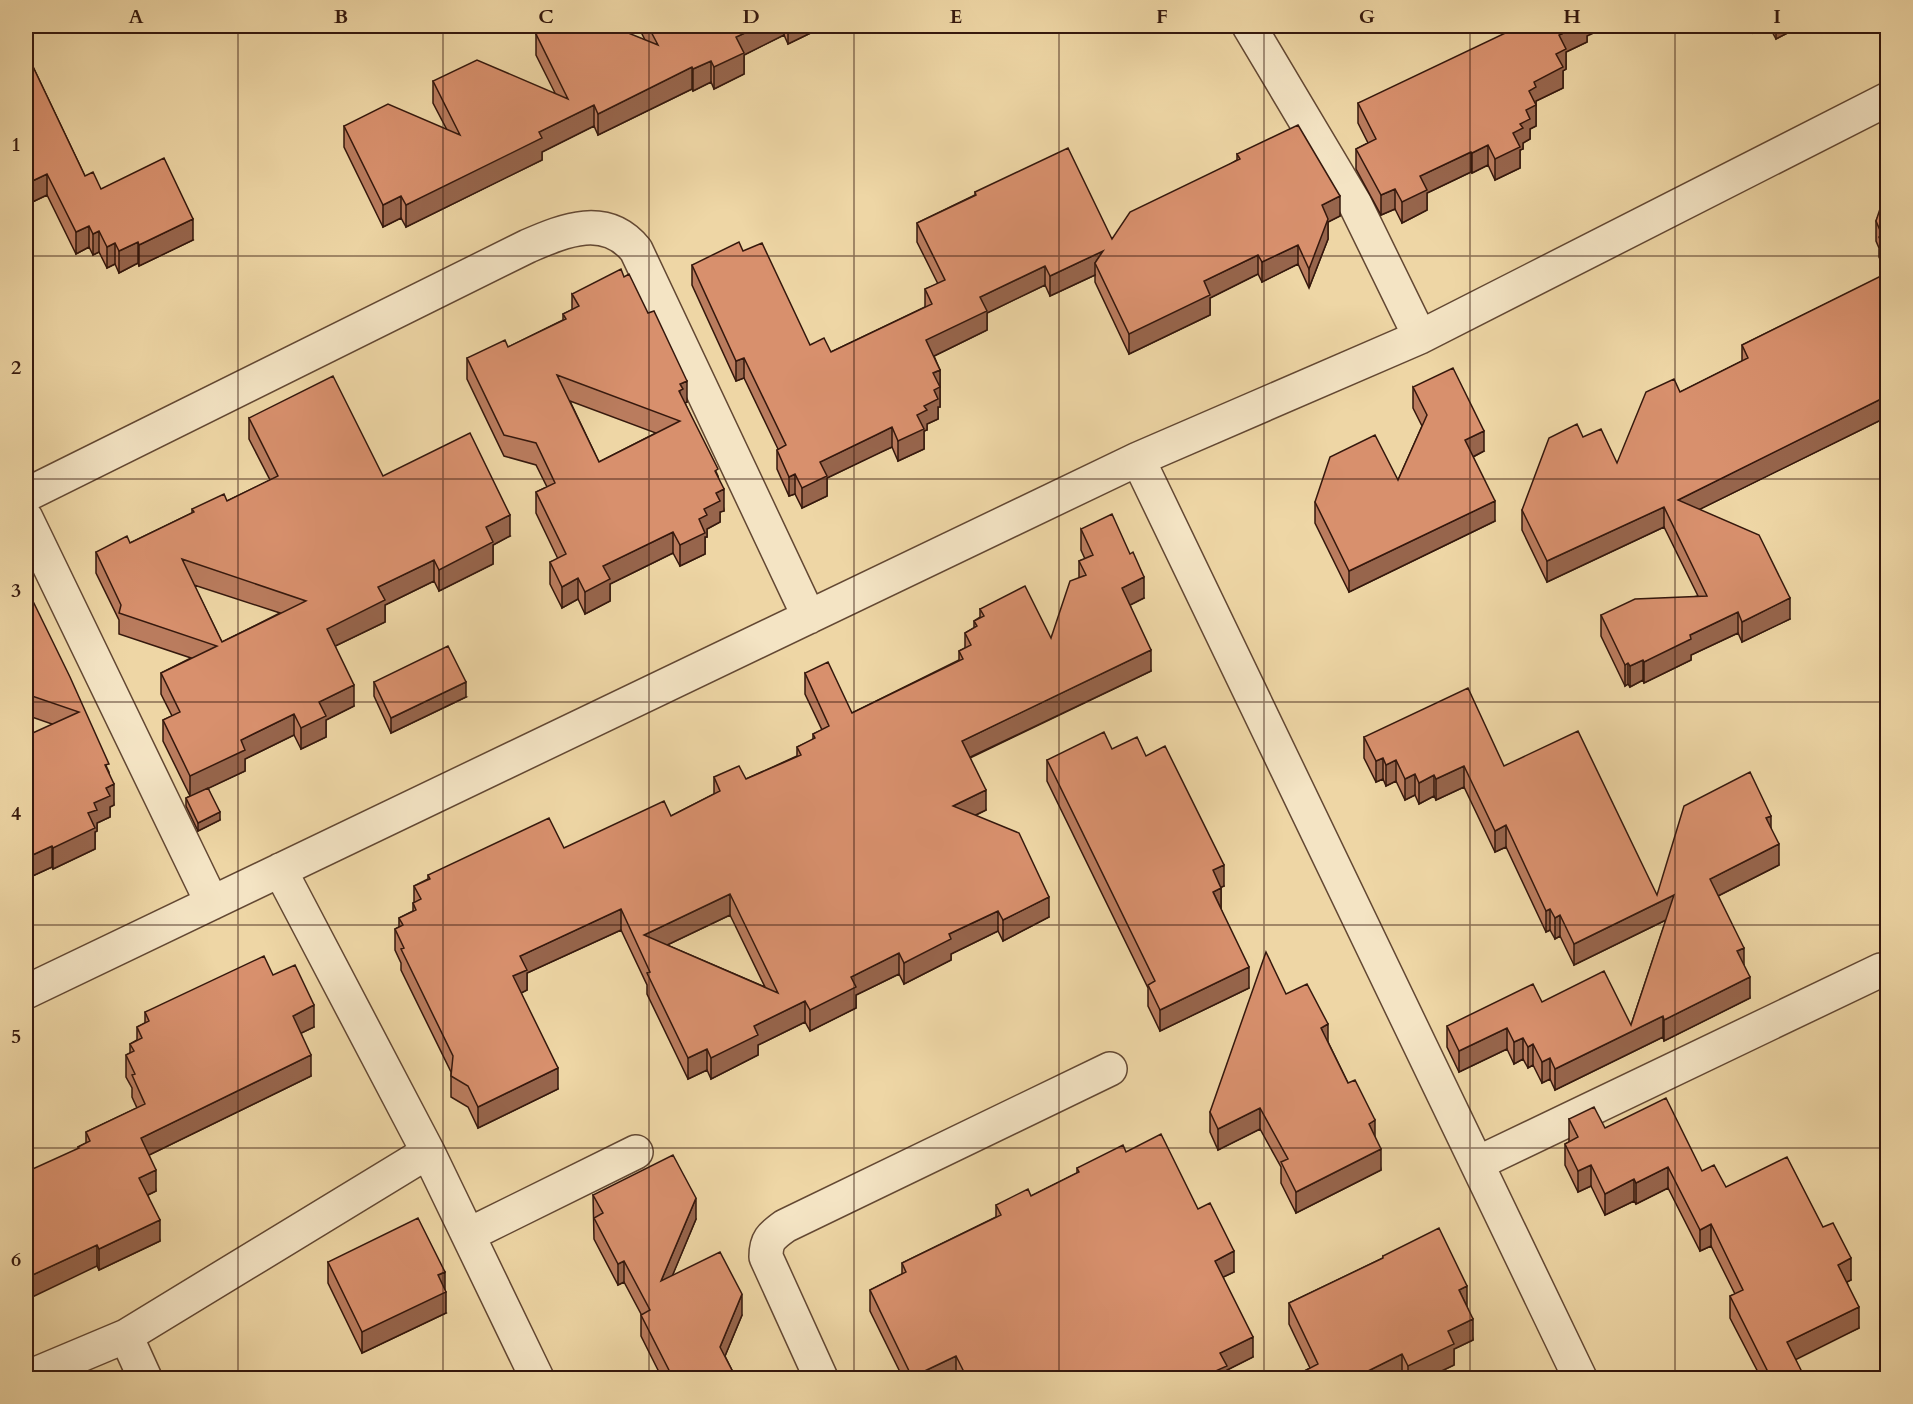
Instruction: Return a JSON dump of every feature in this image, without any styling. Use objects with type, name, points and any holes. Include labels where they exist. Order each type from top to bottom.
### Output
[{"type":"street","points":[[1249,26],[1355,204],[1420,337]]},
{"type":"street","points":[[26,992],[1138,459],[1420,337],[1887,99]]},
{"type":"street","points":[[26,495],[528,246],[567,231],[585,227],[600,228],[627,240],[636,250],[809,617]]},
{"type":"street","points":[[1138,459],[1580,1378]]},
{"type":"street","points":[[26,518],[212,903]]},
{"type":"street","points":[[280,870],[428,1152],[537,1378]]},
{"type":"street","points":[[1478,1163],[1881,970]]},
{"type":"street","points":[[821,1378],[766,1257],[766,1244],[775,1233],[785,1226],[1110,1070]]},
{"type":"street","points":[[26,1378],[126,1336],[428,1152]]},
{"type":"street","points":[[468,1235],[636,1152]]},
{"type":"street","points":[[126,1336],[145,1378]]},
{"type":"building","points":[[553,26],[611,26],[658,45],[648,26],[760,26],[736,37],[744,53],[714,67],[711,61],[693,69],[692,67],[598,114],[594,105],[539,132],[542,138],[406,205],[401,196],[383,205],[344,126],[388,104],[460,135],[433,81],[477,60],[568,99],[536,34]]},
{"type":"building","points":[[1520,26],[1579,26],[1559,35],[1566,49],[1556,54],[1563,67],[1534,82],[1536,87],[1529,91],[1536,105],[1526,110],[1530,119],[1520,124],[1523,128],[1513,133],[1520,147],[1495,159],[1488,145],[1471,152],[1420,176],[1427,190],[1402,202],[1395,189],[1381,195],[1356,149],[1376,139],[1358,103]]},
{"type":"building","points":[[26,52],[85,176],[93,172],[101,189],[164,158],[193,219],[139,245],[138,242],[119,251],[115,243],[107,247],[99,231],[93,234],[89,226],[76,232],[47,174],[26,184]]},
{"type":"building","points":[[1298,125],[1340,196],[1322,205],[1328,219],[1309,269],[1298,245],[1262,262],[1258,255],[1204,281],[1210,295],[1129,334],[1095,263],[1103,251],[1050,276],[1045,266],[980,297],[987,311],[926,340],[940,370],[933,373],[940,387],[934,390],[938,399],[924,406],[927,410],[917,415],[924,429],[898,441],[892,427],[820,462],[827,476],[802,488],[795,474],[789,477],[777,450],[786,445],[744,358],[736,361],[692,265],[739,242],[743,251],[762,243],[810,345],[824,338],[831,352],[932,304],[925,289],[945,280],[917,223],[976,195],[975,192],[1068,148],[1112,239],[1130,212],[1240,159],[1237,154]]},
{"type":"building","points":[[1887,197],[1887,255],[1879,237],[1882,235],[1876,221],[1883,200]]},
{"type":"building","points":[[621,269],[624,277],[629,274],[648,313],[654,311],[687,381],[680,384],[683,389],[679,391],[718,469],[715,471],[724,489],[716,493],[720,501],[704,509],[707,515],[699,519],[705,533],[680,545],[673,532],[603,566],[610,579],[585,592],[578,578],[562,587],[550,562],[566,554],[536,492],[555,483],[536,443],[504,435],[467,358],[505,340],[508,347],[566,319],[563,314],[579,306],[572,294]],"holes":[[[557,375],[680,421],[599,462]]]},
{"type":"building","points":[[1887,273],[1887,343],[1883,345],[1887,354],[1887,396],[1678,500],[1759,535],[1790,598],[1742,622],[1738,612],[1690,635],[1691,639],[1644,662],[1643,660],[1630,666],[1628,663],[1625,665],[1601,615],[1635,599],[1707,596],[1664,507],[1547,561],[1522,510],[1549,438],[1577,424],[1583,437],[1601,429],[1617,463],[1646,392],[1674,379],[1680,392],[1748,358],[1742,345]]},
{"type":"building","points":[[1453,368],[1484,431],[1465,440],[1495,501],[1349,571],[1315,502],[1330,457],[1375,435],[1398,480],[1427,415],[1413,387]]},
{"type":"building","points":[[333,376],[383,476],[470,433],[510,515],[486,527],[493,542],[439,570],[434,560],[378,587],[385,600],[327,629],[354,685],[319,702],[326,716],[301,728],[294,714],[241,740],[245,750],[190,776],[163,720],[180,712],[161,673],[217,646],[119,613],[121,605],[96,552],[127,536],[130,543],[194,512],[192,509],[224,494],[227,501],[278,476],[249,418]],"holes":[[[182,559],[306,601],[222,642]]]},
{"type":"building","points":[[1112,514],[1130,554],[1133,552],[1144,577],[1122,588],[1151,650],[962,741],[986,790],[953,806],[1019,833],[1049,897],[1003,920],[998,911],[949,934],[951,939],[904,963],[899,953],[851,977],[856,987],[810,1010],[805,1001],[754,1026],[758,1035],[711,1058],[707,1049],[688,1058],[647,973],[650,972],[621,909],[520,956],[527,970],[513,976],[558,1068],[478,1107],[468,1086],[451,1076],[453,1056],[401,949],[404,948],[395,929],[403,925],[399,918],[416,910],[413,903],[421,899],[414,886],[430,879],[428,875],[549,818],[564,848],[664,801],[671,816],[720,791],[714,777],[739,766],[746,779],[801,755],[797,747],[815,738],[813,734],[829,726],[805,673],[828,662],[852,713],[963,659],[959,651],[971,645],[965,633],[977,626],[974,621],[984,616],[980,609],[1025,586],[1051,638],[1070,581],[1086,575],[1079,561],[1093,555],[1081,529]],"holes":[[[730,894],[778,993],[644,935]]]},
{"type":"building","points":[[28,591],[109,764],[105,765],[114,784],[106,788],[110,796],[94,803],[97,810],[88,813],[95,828],[26,858],[26,736],[79,712],[26,694],[26,592]]},
{"type":"building","points":[[448,646],[466,682],[391,718],[374,682]]},
{"type":"building","points":[[1468,688],[1504,766],[1578,731],[1657,895],[1684,806],[1750,772],[1771,816],[1766,818],[1779,844],[1710,879],[1744,948],[1737,951],[1750,977],[1664,1020],[1663,1016],[1555,1069],[1550,1058],[1542,1062],[1533,1044],[1528,1047],[1523,1038],[1514,1042],[1507,1028],[1459,1051],[1447,1026],[1533,984],[1542,1002],[1604,971],[1631,1025],[1674,895],[1574,944],[1560,915],[1555,918],[1550,909],[1546,911],[1506,825],[1495,831],[1464,766],[1436,779],[1434,775],[1419,783],[1415,774],[1405,779],[1396,760],[1386,765],[1383,758],[1376,761],[1364,737]]},
{"type":"building","points":[[1104,732],[1112,749],[1137,737],[1146,756],[1165,746],[1224,865],[1213,870],[1221,888],[1213,892],[1249,967],[1160,1010],[1148,985],[1155,981],[1047,760]]},
{"type":"building","points":[[208,788],[220,812],[198,823],[186,798]]},
{"type":"building","points":[[1266,952],[1286,994],[1307,984],[1328,1024],[1321,1028],[1348,1083],[1355,1080],[1375,1120],[1369,1124],[1381,1149],[1296,1192],[1281,1162],[1288,1159],[1260,1108],[1218,1129],[1210,1112]]},
{"type":"building","points":[[264,956],[273,975],[295,965],[314,1005],[293,1016],[311,1055],[141,1138],[156,1170],[139,1178],[160,1220],[99,1249],[97,1245],[26,1278],[26,1172],[79,1148],[90,1141],[86,1132],[145,1104],[126,1055],[134,1051],[130,1044],[142,1038],[137,1027],[149,1021],[145,1012]]},
{"type":"building","points":[[1666,1098],[1702,1171],[1714,1165],[1726,1187],[1787,1157],[1823,1227],[1833,1223],[1851,1258],[1838,1265],[1859,1307],[1787,1342],[1805,1378],[1749,1378],[1767,1370],[1730,1296],[1743,1290],[1711,1224],[1700,1230],[1668,1167],[1636,1183],[1634,1179],[1605,1194],[1591,1165],[1578,1171],[1565,1144],[1578,1137],[1569,1119],[1594,1107],[1605,1128]]},
{"type":"building","points":[[1161,1134],[1198,1209],[1210,1203],[1234,1251],[1215,1261],[1253,1337],[1220,1353],[1227,1366],[1200,1378],[967,1378],[956,1356],[912,1377],[870,1290],[906,1272],[902,1263],[1001,1215],[996,1205],[1028,1189],[1031,1196],[1079,1172],[1077,1168],[1123,1145],[1126,1152]]},
{"type":"building","points":[[673,1155],[696,1198],[661,1281],[720,1252],[742,1294],[720,1347],[736,1378],[673,1378],[641,1315],[650,1310],[624,1261],[618,1264],[594,1218],[603,1213],[593,1195]]},
{"type":"building","points":[[418,1218],[445,1272],[438,1275],[446,1292],[362,1332],[328,1262]]},
{"type":"building","points":[[1439,1228],[1467,1286],[1459,1290],[1473,1319],[1448,1331],[1454,1344],[1408,1366],[1402,1354],[1354,1378],[1296,1378],[1295,1376],[1318,1364],[1289,1303]]}]
